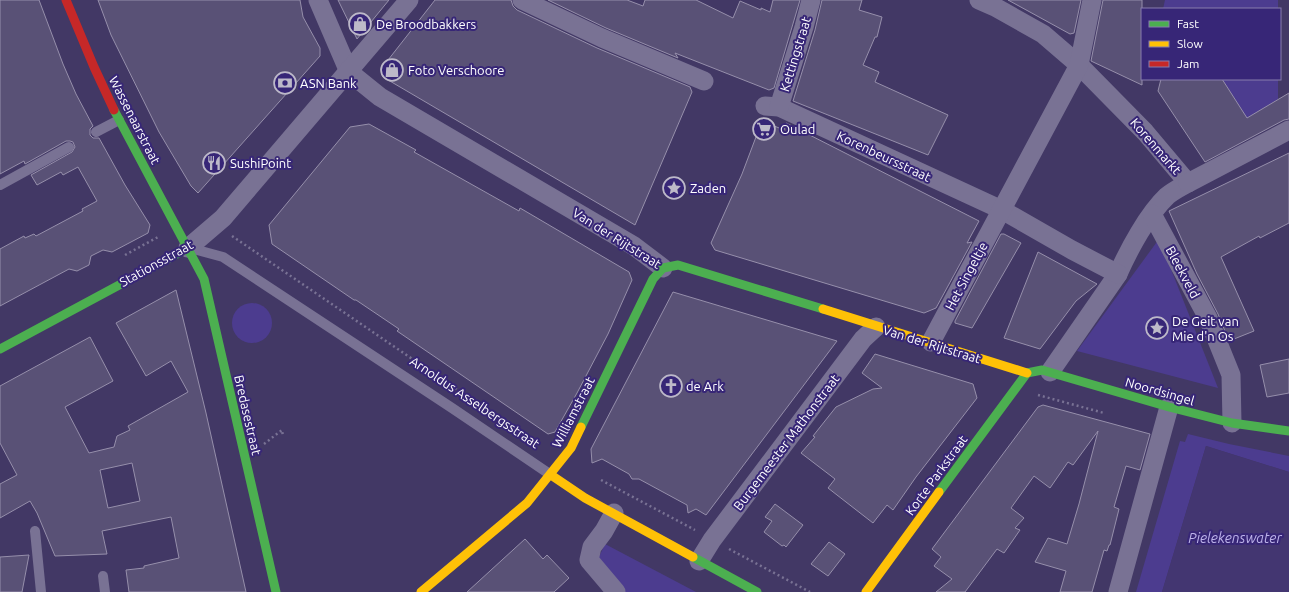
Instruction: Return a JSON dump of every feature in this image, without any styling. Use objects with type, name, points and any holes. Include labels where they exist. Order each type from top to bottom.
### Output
[{"type":"street","name":"Wassenaarstraat","points":[[66,0],[94,67],[119,120],[188,248]]},
{"type":"street","points":[[318,0],[349,72]]},
{"type":"street","name":"Stationsstraat","points":[[0,349],[188,248],[216,225],[349,72],[409,0]]},
{"type":"street","points":[[522,0],[602,38],[704,81]]},
{"type":"street","name":"Kettingstraat","points":[[772,107],[804,27],[811,0]]},
{"type":"street","name":"Korenmarkt","points":[[979,0],[995,7],[1043,34],[1079,65],[1145,132],[1188,183],[1168,195],[1152,214],[1126,256],[1118,274]]},
{"type":"street","points":[[1050,372],[1118,274],[1072,250],[1002,210],[1079,65],[1092,0]]},
{"type":"street","name":"Van der Rijtstraat","points":[[349,72],[380,97],[634,246],[663,268],[678,265],[931,342],[1026,373]]},
{"type":"street","name":"Korenbeursstraat","points":[[772,107],[1002,210]]},
{"type":"street","points":[[1188,183],[1289,130]]},
{"type":"street","name":"Het Singeltje","points":[[931,342],[1002,210]]},
{"type":"street","name":"Bleekveld","points":[[1152,214],[1208,318],[1231,375],[1232,423]]},
{"type":"street","name":"Bredasestraat","points":[[188,248],[199,268],[206,290],[276,592]]},
{"type":"street","name":"Williamstraat","points":[[421,592],[527,503],[563,459],[574,441],[653,279],[663,268]]},
{"type":"street","name":"Burgemeester Mathonstraat","points":[[699,561],[712,540],[863,339],[876,326]]},
{"type":"street","name":"Noordsingel","points":[[1026,373],[1042,370],[1169,408],[1232,423],[1289,431]]},
{"type":"street","name":"Korte Parkstraat","points":[[866,592],[1026,373]]},
{"type":"street","points":[[1118,592],[1169,408]]},
{"type":"street","name":"Arnoldus Asselbergsstraat","points":[[551,475],[585,498],[757,592]]},
{"type":"street","points":[[614,513],[604,531],[592,547],[589,560],[616,592]]},
{"type":"lane","points":[[96,132],[119,120]]},
{"type":"lane","points":[[0,185],[69,147]]},
{"type":"lane","name":"Arnoldus Asselbergsstraat","points":[[188,248],[223,257],[551,475]]},
{"type":"lane","points":[[35,531],[41,592]]},
{"type":"lane","points":[[104,576],[104,592]]},
{"type":"path","name":"Arnoldus Asselbergsstraat","points":[[216,225],[541,447],[563,459]]},
{"type":"path","points":[[264,444],[282,430],[283,437]]},
{"type":"path","points":[[600,479],[810,592]]},
{"type":"shaded area","points":[[1165,0],[1278,0],[1278,8],[1163,8]]},
{"type":"shaded area","points":[[1223,80],[1278,80],[1278,99],[1244,121],[1240,108]]},
{"type":"shaded area","points":[[1159,239],[1218,388],[1077,351]]},
{"type":"shaded area","points":[[252,303],[260,305],[266,309],[270,315],[272,323],[270,331],[266,337],[260,341],[252,343],[244,341],[238,337],[234,331],[232,323],[234,315],[238,309],[244,305]]},
{"type":"shaded area","points":[[1188,434],[1289,456],[1289,472],[1206,446],[1162,592],[1136,592],[1180,441],[1185,442]]},
{"type":"shaded area","points":[[605,544],[696,592],[624,592],[597,561]]},
{"type":"water","name":"Pielekenswater","points":[[1206,446],[1289,472],[1289,592],[1162,592]]},
{"type":"building","points":[[0,0],[39,0],[63,64],[76,94],[93,126],[90,129],[90,135],[93,138],[99,138],[125,185],[150,225],[148,233],[112,252],[103,250],[91,256],[89,265],[77,271],[69,269],[0,306],[0,249],[24,236],[25,238],[34,234],[36,236],[83,211],[82,209],[97,201],[78,167],[63,175],[61,172],[37,185],[31,175],[72,152],[75,147],[73,142],[70,141],[66,141],[25,164],[24,161],[0,174]]},
{"type":"building","points":[[98,0],[300,0],[303,17],[320,48],[320,56],[198,193],[191,186],[159,132],[111,35]]},
{"type":"building","points":[[338,0],[389,0],[357,39]]},
{"type":"building","points":[[435,0],[511,0],[513,6],[517,10],[597,48],[690,87],[692,92],[635,225],[383,77],[381,69]]},
{"type":"building","points":[[548,0],[627,0],[643,6],[645,0],[696,0],[733,18],[740,1],[761,10],[761,8],[770,12],[773,0],[800,0],[774,88],[769,90],[675,53],[678,58],[606,28]]},
{"type":"building","points":[[822,0],[862,0],[859,10],[882,17],[877,37],[875,37],[863,65],[879,72],[875,82],[948,115],[928,155],[793,101],[815,30]]},
{"type":"building","points":[[1008,0],[1081,0],[1074,33],[1070,34]]},
{"type":"building","points":[[1103,0],[1142,0],[1142,85],[1091,61]]},
{"type":"building","points":[[1161,80],[1223,80],[1247,118],[1289,93],[1289,119],[1284,120],[1205,162],[1158,91]]},
{"type":"building","points":[[762,121],[784,130],[786,123],[979,221],[967,243],[972,242],[936,308],[924,313],[715,250],[711,243],[742,174]]},
{"type":"building","points":[[369,124],[416,150],[414,152],[519,211],[520,208],[629,272],[632,280],[608,334],[555,432],[548,434],[397,331],[399,329],[272,244],[269,225],[350,127]]},
{"type":"building","points":[[1289,153],[1289,223],[1260,238],[1259,236],[1221,257],[1254,331],[1229,341],[1218,314],[1197,274],[1169,211]]},
{"type":"building","points":[[1001,234],[1004,234],[1021,243],[972,328],[955,323],[955,321]]},
{"type":"building","points":[[1038,252],[1097,284],[1076,301],[1040,349],[1004,338]]},
{"type":"building","points":[[176,290],[206,413],[246,592],[129,592],[126,570],[144,568],[144,566],[179,558],[171,517],[102,531],[107,554],[55,556],[37,513],[30,501],[0,518],[0,484],[17,475],[0,443],[0,386],[90,337],[113,381],[65,407],[89,453],[114,447],[117,436],[130,430],[128,426],[188,392],[171,361],[146,376],[116,323]],"holes":[[[132,463],[140,501],[108,508],[100,470]]]},
{"type":"building","points":[[673,292],[837,341],[706,515],[696,509],[688,513],[687,505],[639,479],[632,479],[629,474],[602,459],[592,463],[591,449]]},
{"type":"building","points":[[875,354],[973,384],[977,398],[916,477],[893,510],[887,505],[873,523],[828,488],[835,479],[801,453],[815,437],[813,436],[836,407],[873,389],[882,388],[862,373]]},
{"type":"building","points":[[1289,359],[1289,393],[1267,397],[1260,365]]},
{"type":"building","points":[[1043,405],[1150,434],[1140,470],[1126,466],[1114,507],[1119,509],[1110,545],[1107,551],[1104,550],[1092,592],[1060,592],[1066,571],[1035,562],[1048,538],[1067,544],[1098,431],[1073,465],[1068,462],[1050,488],[1034,476],[1011,508],[1024,518],[1015,528],[1020,530],[1004,553],[997,549],[965,592],[936,592],[952,579],[934,566],[941,557],[932,549],[1038,407]]},
{"type":"building","points":[[775,504],[803,525],[786,547],[784,545],[782,546],[764,532],[772,521],[765,517]]},
{"type":"building","points":[[525,539],[543,559],[547,555],[569,578],[554,592],[467,592]]},
{"type":"building","points":[[829,542],[845,554],[828,576],[811,564]]},
{"type":"building","points":[[29,555],[22,592],[0,592],[0,557]]},
{"type":"traffic: fast","points":[[114,110],[204,279],[276,592]]},
{"type":"traffic: fast","points":[[0,349],[188,248]]},
{"type":"traffic: fast","points":[[581,427],[653,279],[663,268],[678,265],[823,309]]},
{"type":"traffic: fast","points":[[1027,373],[1042,370],[1169,407],[1232,423],[1289,431]]},
{"type":"traffic: fast","points":[[939,492],[1027,373]]},
{"type":"traffic: fast","points":[[693,557],[757,592]]},
{"type":"traffic: slow","points":[[823,309],[1027,373]]},
{"type":"traffic: slow","points":[[421,592],[527,503],[571,448],[581,427]]},
{"type":"traffic: slow","points":[[551,475],[585,498],[693,557]]},
{"type":"traffic: slow","points":[[866,592],[939,492]]},
{"type":"traffic: jam","points":[[66,0],[114,110]]},
{"type":"place","name":"De Broodbakkers","points":[[360,24]]},
{"type":"place","name":"Foto Verschoore","points":[[392,70]]},
{"type":"place","name":"ASN Bank","points":[[285,83]]},
{"type":"place","name":"Oulad","points":[[764,129]]},
{"type":"place","name":"SushiPoint","points":[[214,163]]},
{"type":"place","name":"Zaden","points":[[674,188]]},
{"type":"place","name":"De Geit van Mie d'n Os","points":[[1157,328]]},
{"type":"place","name":"de Ark","points":[[671,386]]}]
